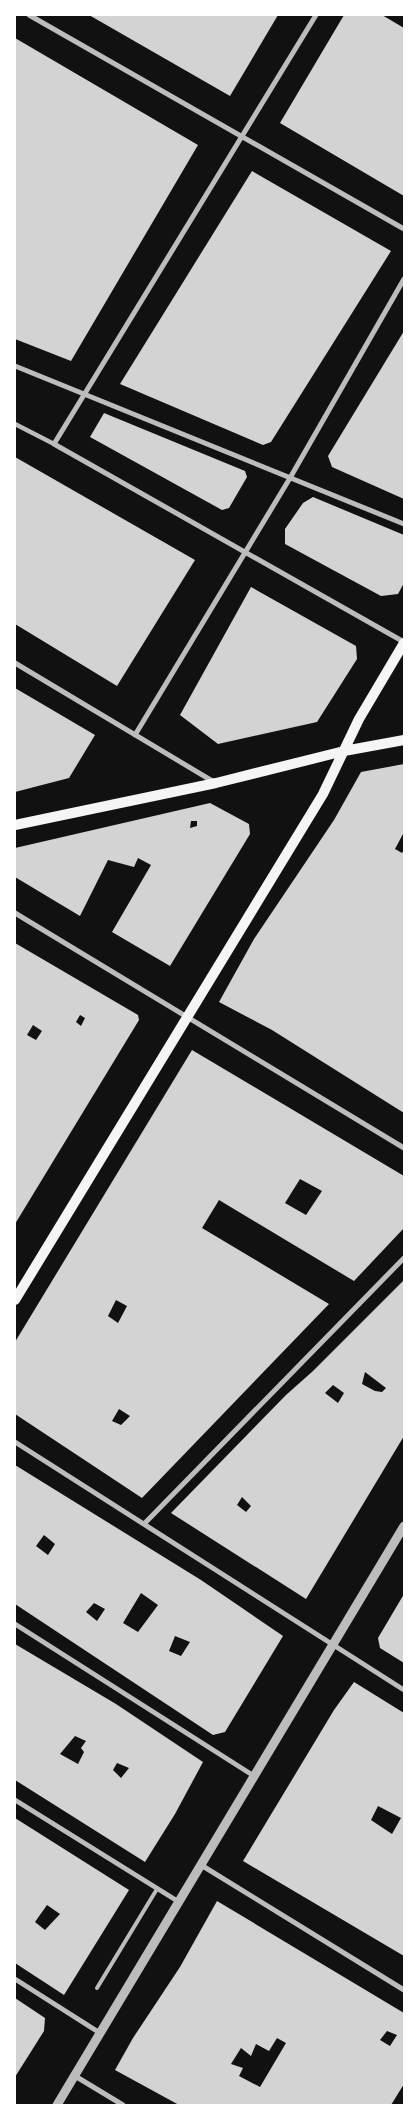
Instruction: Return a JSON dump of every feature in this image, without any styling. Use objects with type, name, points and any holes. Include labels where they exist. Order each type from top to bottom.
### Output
[{"type":"main road","points":[[15,1300],[323,794],[359,719],[404,643]]},
{"type":"main road","points":[[15,825],[216,783],[344,751],[404,740]]},
{"type":"street","points":[[29,15],[404,229]]},
{"type":"street","points":[[54,444],[316,15]]},
{"type":"street","points":[[135,735],[290,478],[404,279]]},
{"type":"street","points":[[15,366],[404,524]]},
{"type":"street","points":[[15,424],[54,444],[404,643]]},
{"type":"street","points":[[15,663],[216,783]]},
{"type":"street","points":[[15,913],[404,1148]]},
{"type":"street","points":[[144,1524],[404,1258]]},
{"type":"street","points":[[15,1442],[404,1690]]},
{"type":"street","points":[[57,2105],[404,1526]]},
{"type":"street","points":[[15,1624],[254,1776]]},
{"type":"street","points":[[15,1800],[179,1902]]},
{"type":"street","points":[[201,1865],[404,1990]]},
{"type":"street","points":[[15,1979],[100,2033]]},
{"type":"street","points":[[75,2076],[123,2105]]},
{"type":"lane","points":[[97,1988],[157,1890]]},
{"type":"building","points":[[89,15],[278,15],[230,96]]},
{"type":"building","points":[[344,15],[382,15],[404,28],[404,196],[280,123]]},
{"type":"building","points":[[15,38],[198,145],[71,361],[15,339]]},
{"type":"building","points":[[252,171],[391,251],[271,442],[263,445],[120,384]]},
{"type":"building","points":[[404,331],[404,499],[332,467],[328,456]]},
{"type":"building","points":[[104,413],[245,471],[247,477],[229,508],[222,510],[90,437]]},
{"type":"building","points":[[15,457],[195,560],[117,686],[15,624]]},
{"type":"building","points":[[313,497],[404,535],[404,583],[398,594],[381,596],[285,544],[285,529],[303,503]]},
{"type":"building","points":[[251,587],[356,646],[357,659],[317,722],[218,744],[180,715]]},
{"type":"building","points":[[15,688],[95,735],[69,778],[15,792]]},
{"type":"building","points":[[404,764],[404,832],[395,849],[402,853],[404,850],[404,1113],[272,1030],[219,1002],[254,939],[334,820],[361,772]]},
{"type":"building","points":[[210,803],[249,824],[250,834],[170,966],[112,932],[151,865],[138,858],[134,867],[108,860],[80,916],[15,877],[15,848]],"holes":[[[191,821],[197,821],[197,826],[190,828]]]},
{"type":"building","points":[[15,943],[138,1015],[139,1020],[15,1224]],"holes":[[[80,1015],[85,1018],[81,1026],[76,1022]],[[33,1025],[42,1031],[36,1040],[27,1035]]]},
{"type":"building","points":[[192,1050],[404,1176],[404,1228],[354,1281],[219,1200],[202,1228],[329,1304],[142,1498],[15,1414],[15,1342]],"holes":[[[300,1179],[322,1191],[306,1215],[285,1203]],[[116,1300],[127,1306],[118,1323],[108,1316]],[[119,1409],[130,1416],[121,1425],[112,1421]]]},
{"type":"building","points":[[404,1280],[404,1436],[306,1599],[171,1513],[286,1395],[313,1371]],"holes":[[[365,1372],[386,1388],[382,1392],[375,1391],[362,1384]],[[333,1385],[344,1393],[338,1403],[325,1393]],[[242,1497],[251,1506],[246,1512],[237,1505]]]},
{"type":"building","points":[[15,1465],[201,1580],[283,1636],[225,1732],[213,1735],[15,1604]],"holes":[[[44,1535],[55,1544],[48,1555],[36,1546]],[[141,1593],[158,1605],[138,1632],[123,1623]],[[94,1603],[105,1609],[97,1621],[86,1612]],[[175,1636],[190,1642],[181,1656],[169,1651]]]},
{"type":"building","points":[[404,1594],[404,1663],[380,1648],[378,1638]]},
{"type":"building","points":[[15,1644],[116,1704],[203,1762],[175,1814],[145,1862],[15,1780]],"holes":[[[75,1736],[86,1741],[81,1748],[84,1752],[78,1764],[60,1754]],[[117,1763],[129,1768],[121,1778],[113,1770]]]},
{"type":"building","points":[[354,1682],[404,1713],[404,1956],[243,1861],[334,1710]],"holes":[[[378,1806],[401,1818],[392,1834],[371,1820]]]},
{"type":"building","points":[[15,1818],[129,1890],[64,1995],[15,1963]],"holes":[[[47,1905],[60,1914],[45,1930],[35,1922]]]},
{"type":"building","points":[[217,1901],[404,2013],[404,2084],[391,2105],[179,2105],[115,2070],[133,2038],[180,1967]],"holes":[[[387,2031],[397,2035],[390,2046],[380,2040]],[[277,2038],[286,2043],[260,2087],[239,2076],[243,2068],[231,2064],[241,2048],[251,2056],[256,2044],[269,2051]]]},
{"type":"building","points":[[15,1998],[45,2018],[44,2031],[15,2077]]}]
